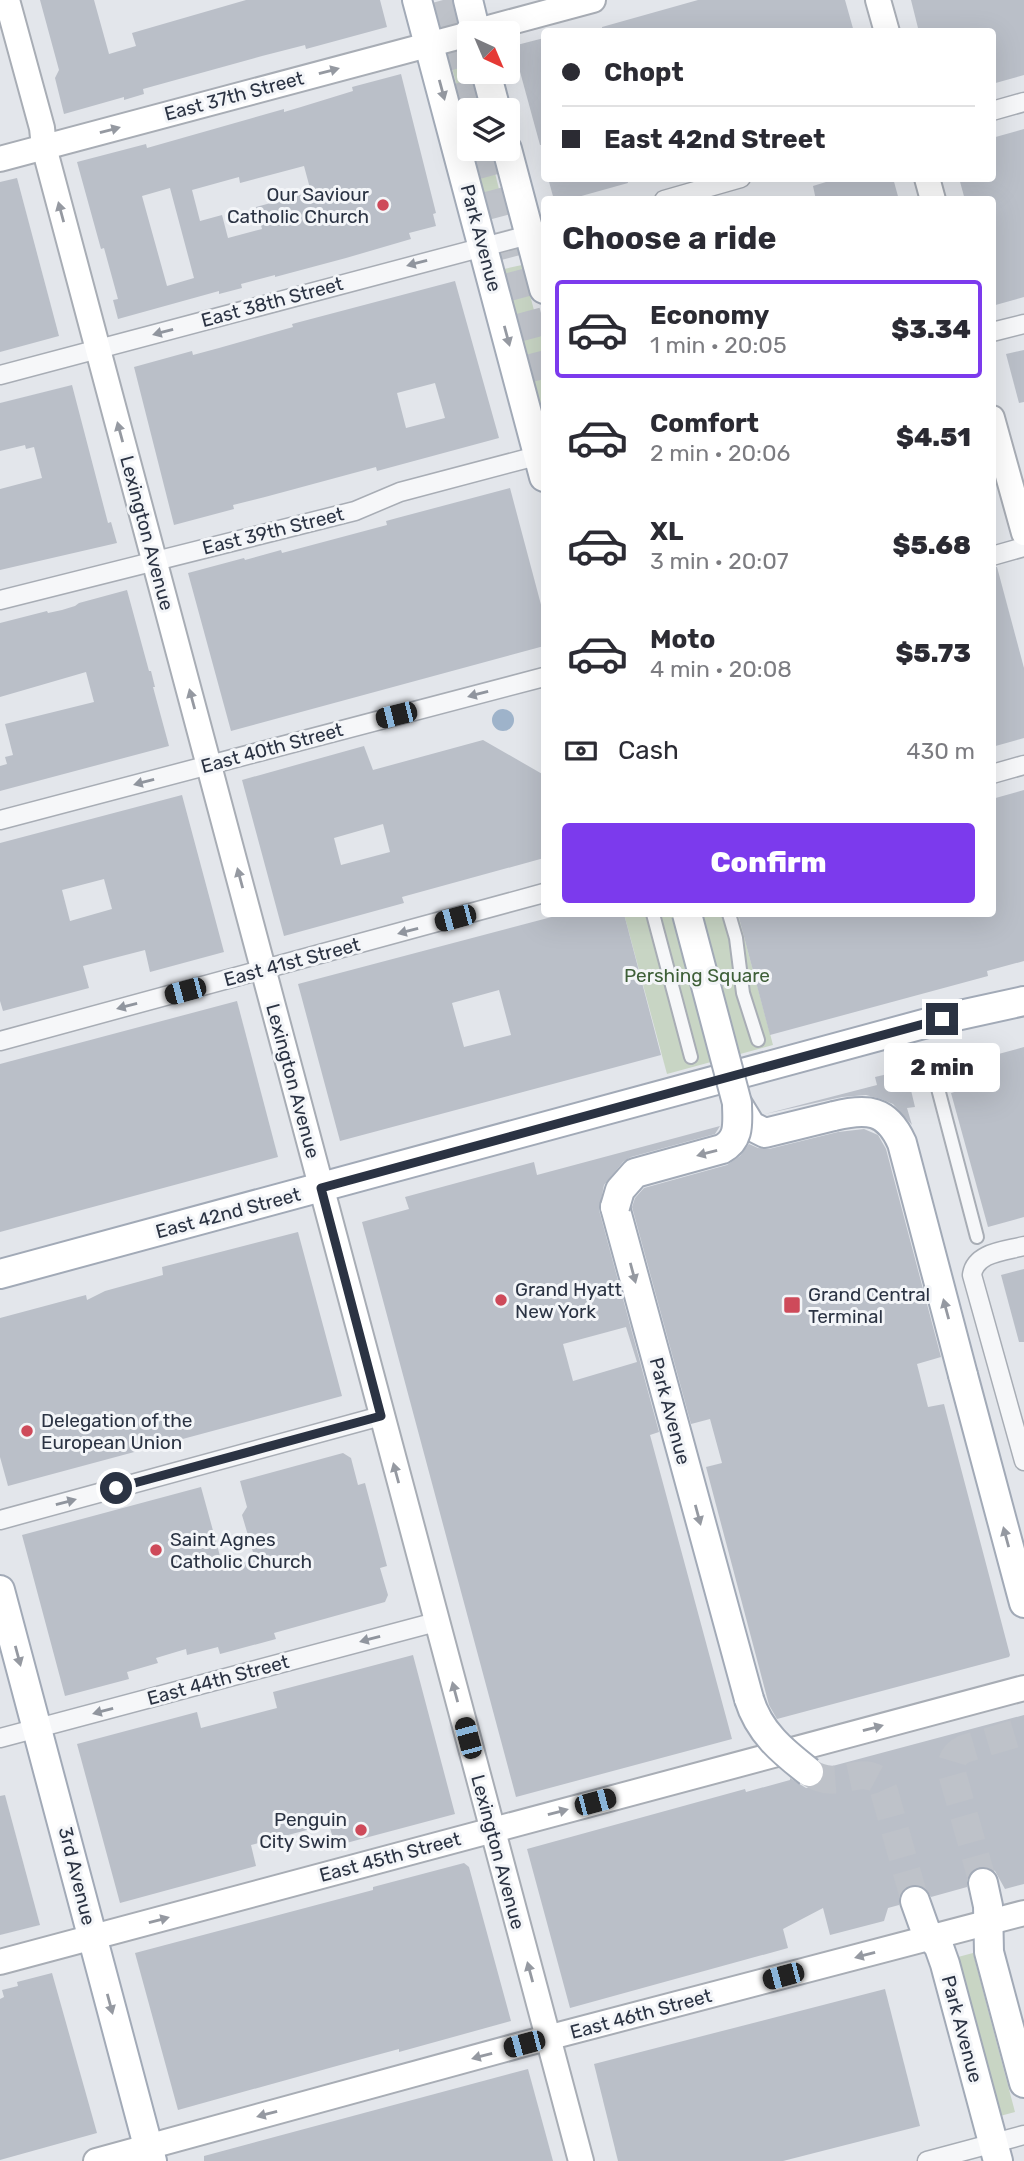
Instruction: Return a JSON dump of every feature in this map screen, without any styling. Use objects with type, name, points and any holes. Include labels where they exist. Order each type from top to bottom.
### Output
[{"type":"main road","name":"Lexington Avenue","points":[[7,0],[580,2161]]},
{"type":"main road","name":"Park Avenue","points":[[417,0],[541,458]]},
{"type":"main road","points":[[468,0],[471,21]]},
{"type":"main road","name":"East 37th Street","points":[[517,21],[593,0]]},
{"type":"main road","points":[[878,0],[886,28]]},
{"type":"main road","name":"East 37th Street","points":[[0,159],[457,37]]},
{"type":"main road","points":[[511,161],[537,233],[541,265]]},
{"type":"main road","points":[[996,432],[1024,533]]},
{"type":"main road","name":"Park Avenue","points":[[688,917],[737,1103],[737,1129],[730,1144],[719,1149],[635,1173],[620,1190],[615,1207],[753,1712],[771,1740],[808,1772]]},
{"type":"main road","name":"East 42nd Street","points":[[0,1274],[952,1016],[1024,1001]]},
{"type":"main road","name":"Park Avenue","points":[[737,1103],[751,1126],[765,1133],[857,1112],[875,1113],[896,1129],[902,1143],[1024,1603]]},
{"type":"main road","name":"3rd Avenue","points":[[0,1590],[150,2154]]},
{"type":"main road","name":"East 45th Street","points":[[0,1962],[1024,1688]]},
{"type":"main road","points":[[983,1883],[988,1906],[989,1952],[1024,2083]]},
{"type":"main road","name":"Park Avenue","points":[[915,1901],[921,1921],[939,1947],[945,1964],[996,2152]]},
{"type":"main road","name":"East 46th Street","points":[[96,2161],[150,2154],[548,2038],[1024,1913]]},
{"type":"street","points":[[996,110],[1024,102]]},
{"type":"street","points":[[678,196],[727,182]]},
{"type":"street","name":"East 38th Street","points":[[0,375],[537,233]]},
{"type":"street","points":[[996,331],[1024,324]]},
{"type":"street","name":"East 39th Street","points":[[0,600],[355,511],[401,492],[541,462]]},
{"type":"street","points":[[996,555],[1024,547]]},
{"type":"street","name":"East 40th Street","points":[[0,821],[541,678]]},
{"type":"street","points":[[996,773],[1024,765]]},
{"type":"street","name":"East 41st Street","points":[[0,1041],[541,894]]},
{"type":"street","points":[[654,917],[691,1057]]},
{"type":"street","points":[[730,917],[736,939],[743,993],[758,1040]]},
{"type":"street","points":[[931,1062],[977,1237]]},
{"type":"street","points":[[1024,1246],[981,1259],[974,1266],[972,1275],[1024,1461]]},
{"type":"street","points":[[0,1520],[381,1416]]},
{"type":"street","name":"East 44th Street","points":[[0,1738],[436,1622]]},
{"type":"street","points":[[927,2161],[996,2152],[1024,2135]]},
{"type":"green space","points":[[457,58],[457,84],[472,84],[476,98],[460,98],[451,64],[453,59]]},
{"type":"green space","points":[[476,161],[492,161],[503,205],[488,208]]},
{"type":"green space","points":[[522,265],[541,337],[541,412],[504,269]]},
{"type":"green space","name":"Pershing Square","points":[[625,917],[739,917],[773,1045],[667,1074]]},
{"type":"green space","points":[[973,1953],[1015,2112],[1000,2116],[958,1957]]},
{"type":"water","points":[[503,709],[511,712],[514,720],[511,728],[503,731],[495,728],[492,720],[495,712]]},
{"type":"building","points":[[40,0],[94,0],[109,54],[136,46],[132,33],[246,0],[380,0],[387,27],[306,49],[305,45],[262,56],[143,89],[144,94],[124,100],[124,97],[64,114],[55,78],[59,70]]},
{"type":"building","points":[[698,0],[845,0],[853,28],[602,28]]},
{"type":"building","points":[[911,0],[1024,0],[1024,75],[996,83],[996,28],[918,28]]},
{"type":"building","points":[[541,39],[541,145],[520,72],[520,44]]},
{"type":"building","points":[[401,74],[436,213],[433,214],[436,226],[409,233],[411,239],[241,284],[242,288],[219,294],[219,291],[118,319],[113,300],[118,299],[77,162],[146,144],[147,148],[284,109],[284,112],[353,91],[352,87]],"holes":[[[304,166],[311,192],[256,207],[262,229],[228,238],[222,215],[200,221],[192,190],[239,177],[240,183]],[[170,188],[194,278],[167,286],[142,196]]]},
{"type":"building","points":[[1024,129],[1024,297],[996,305],[996,196],[964,196],[960,182],[996,182],[996,137]]},
{"type":"building","points":[[17,178],[59,336],[0,352],[0,182]]},
{"type":"building","points":[[549,182],[628,183],[581,196],[553,196]]},
{"type":"building","points":[[826,182],[894,182],[898,196],[815,196],[813,186]]},
{"type":"building","points":[[455,281],[499,438],[377,471],[376,467],[233,505],[234,509],[174,525],[134,367],[192,351],[193,355],[219,348],[293,327],[292,324]],"holes":[[[435,383],[445,418],[406,428],[397,393]]]},
{"type":"building","points":[[1024,350],[1024,402],[1019,403],[1006,354]]},
{"type":"building","points":[[72,385],[108,523],[111,522],[117,543],[0,570],[0,489],[42,478],[34,447],[26,449],[25,445],[0,451],[0,403]]},
{"type":"building","points":[[510,488],[541,605],[541,647],[231,731],[188,573],[281,550],[282,553],[387,525],[386,521]]},
{"type":"building","points":[[996,567],[1024,668],[1024,738],[996,746]]},
{"type":"building","points":[[127,590],[151,671],[169,746],[0,791],[0,766],[7,764],[5,757],[13,755],[5,724],[94,702],[86,672],[0,697],[0,623],[62,610]]},
{"type":"building","points":[[483,740],[541,773],[541,859],[402,897],[404,903],[284,936],[242,780],[364,746],[373,770]],"holes":[[[383,824],[390,852],[341,865],[334,838]]]},
{"type":"building","points":[[1024,790],[1024,961],[987,971],[988,976],[770,1035],[739,917],[996,917],[996,798]]},
{"type":"building","points":[[182,795],[224,952],[150,972],[145,950],[83,966],[89,988],[3,1011],[0,1001],[0,843]],"holes":[[[104,879],[112,909],[70,921],[62,890]]]},
{"type":"building","points":[[552,917],[625,917],[661,1055],[340,1141],[298,984]],"holes":[[[499,990],[511,1035],[464,1047],[452,1003]]]},
{"type":"building","points":[[237,1001],[278,1157],[0,1232],[0,1064]]},
{"type":"building","points":[[1024,1047],[1024,1217],[988,1227],[951,1093],[961,1090],[954,1066]]},
{"type":"building","points":[[892,1073],[903,1077],[910,1086],[915,1107],[907,1108],[912,1125],[893,1104],[866,1095],[842,1097],[765,1114],[877,1085],[875,1077]]},
{"type":"building","points":[[720,1126],[715,1134],[631,1157],[623,1162],[604,1185],[599,1210],[659,1432],[650,1435],[732,1739],[516,1797],[362,1222],[409,1209],[405,1197],[534,1162],[537,1175]],"holes":[[[626,1327],[637,1362],[573,1381],[563,1344]]]},
{"type":"building","points":[[864,1129],[878,1135],[886,1149],[941,1357],[917,1364],[928,1407],[944,1404],[1010,1655],[777,1719],[769,1705],[706,1467],[722,1463],[710,1419],[691,1424],[632,1207],[635,1198],[644,1188],[727,1165],[740,1156],[749,1144],[769,1149],[838,1132]]},
{"type":"building","points":[[298,1232],[342,1396],[8,1486],[0,1457],[0,1318],[86,1295],[87,1300],[105,1291],[163,1275],[162,1267]]},
{"type":"building","points":[[1024,1269],[1024,1342],[1019,1342],[1001,1275]]},
{"type":"building","points":[[343,1453],[351,1458],[358,1485],[365,1483],[387,1566],[380,1568],[388,1595],[385,1602],[274,1633],[276,1639],[220,1654],[218,1647],[187,1655],[186,1649],[156,1658],[158,1663],[127,1672],[129,1679],[65,1696],[22,1535],[201,1487],[223,1567],[255,1559],[242,1515],[247,1507],[240,1481]]},
{"type":"building","points":[[413,1655],[455,1814],[335,1846],[329,1824],[251,1845],[256,1866],[120,1903],[77,1744],[197,1712],[201,1728],[277,1708],[273,1692]]},
{"type":"building","points":[[1024,1715],[1024,1884],[1005,1889],[995,1871],[979,1867],[967,1877],[967,1887],[931,1897],[925,1888],[910,1885],[902,1891],[899,1905],[888,1908],[884,1921],[830,1935],[823,1908],[783,1929],[788,1948],[570,2008],[527,1849],[790,1778],[806,1788],[815,1788],[822,1782],[825,1768]]},
{"type":"building","points":[[5,1795],[40,1925],[0,1935],[0,1796]]},
{"type":"building","points":[[464,1863],[469,1867],[511,2021],[178,2110],[135,1953]]},
{"type":"building","points":[[52,1973],[97,2133],[0,2160],[2,1990],[18,1986],[17,1982]]},
{"type":"building","points":[[885,1989],[920,2126],[783,2161],[618,2161],[594,2064]]},
{"type":"building","points":[[528,2069],[553,2161],[204,2161],[204,2156]]},
{"type":"tunnel","points":[[443,0],[470,98]]},
{"type":"tunnel","points":[[486,161],[541,368]]},
{"type":"tunnel","points":[[983,1883],[952,1773],[952,1761],[964,1749],[1024,1731]]},
{"type":"tunnel","points":[[809,1772],[829,1780],[863,1775],[879,1780],[915,1901]]},
{"type":"place","name":"Our Saviour Catholic Church","points":[[383,205]]},
{"type":"place","name":"Grand Hyatt New York","points":[[501,1300]]},
{"type":"place","name":"Grand Central Terminal","points":[[792,1305]]},
{"type":"place","name":"Delegation of the European Union","points":[[27,1431]]},
{"type":"place","name":"Saint Agnes Catholic Church","points":[[156,1550]]},
{"type":"place","name":"Penguin City Swim","points":[[361,1830]]},
{"type":"route","points":[[116,1488],[381,1416],[321,1188],[942,1019]]}]
